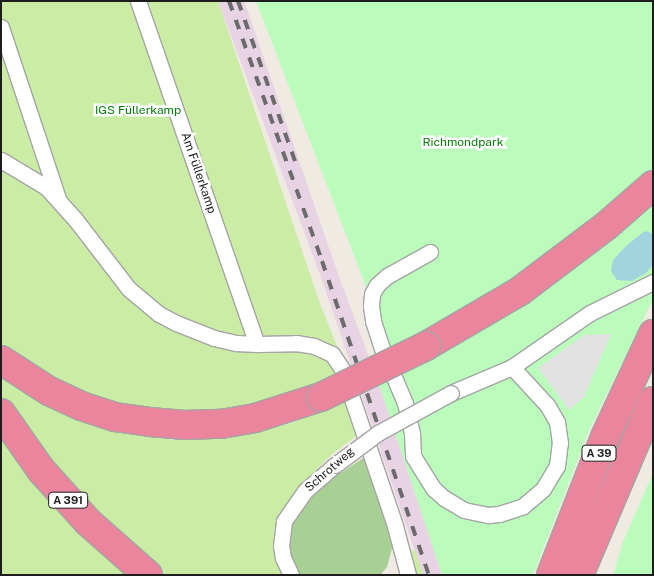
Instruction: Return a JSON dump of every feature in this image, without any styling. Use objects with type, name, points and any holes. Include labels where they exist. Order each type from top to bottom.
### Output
[{"type":"highway","points":[[1,360],[49,391],[81,406],[115,417],[185,425],[221,424],[255,418],[322,396],[426,346],[478,318],[520,291],[606,226],[653,185]]},
{"type":"highway","name":"A 39","points":[[551,575],[605,437],[653,334]]},
{"type":"highway","name":"A 39","points":[[579,575],[653,401]]},
{"type":"highway","name":"A 391","points":[[1,413],[41,470],[88,522],[148,575]]},
{"type":"highway","points":[[589,575],[595,537]]},
{"type":"street","name":"Am Füllerkamp","points":[[138,1],[257,344]]},
{"type":"street","points":[[1,27],[58,200]]},
{"type":"street","points":[[1,160],[30,175],[58,200],[116,273],[143,302],[176,323],[201,333],[236,343],[296,343],[314,346],[332,354],[342,369],[395,526],[408,575]]},
{"type":"street","points":[[430,252],[387,276],[377,285],[372,294],[371,306],[373,321],[383,351],[405,403],[412,434],[413,456],[434,489],[444,498],[464,510],[488,515],[499,514],[523,506],[543,489],[557,466],[560,443],[557,422],[548,405],[512,366]]},
{"type":"street","name":"Schrotweg","points":[[291,575],[283,558],[281,546],[284,521],[306,490],[336,465],[378,433],[451,393],[512,366],[590,313],[653,282]]},
{"type":"shaded area","points":[[218,1],[244,1],[338,274],[379,384],[442,575],[423,575],[322,280]]},
{"type":"shaded area","points":[[611,334],[584,397],[569,410],[538,368],[584,335]]},
{"type":"green space","name":"IGS Füllerkamp","points":[[1,1],[218,1],[320,304],[349,375],[208,419],[93,404],[1,348]]},
{"type":"green space","name":"Richmondpark","points":[[256,1],[653,1],[653,168],[641,183],[508,286],[392,354]]},
{"type":"green space","points":[[653,196],[653,299],[590,428],[533,575],[442,575],[379,384],[441,352]]},
{"type":"green space","points":[[1,377],[49,407],[105,430],[175,440],[241,435],[292,423],[348,400],[360,433],[330,456],[298,488],[279,516],[274,531],[274,553],[282,575],[162,575],[127,548],[44,458],[1,397]]},
{"type":"green space","points":[[1,431],[130,575],[1,575]]},
{"type":"green space","points":[[368,455],[394,541],[387,567],[380,575],[297,575],[290,563],[284,538],[291,520],[316,489]]},
{"type":"green space","points":[[653,473],[653,575],[613,575],[623,542]]},
{"type":"green space","points":[[415,550],[423,575],[417,575],[411,551]]},
{"type":"water","points":[[645,231],[653,236],[653,265],[646,273],[632,281],[617,280],[611,271],[613,260],[627,245]]},
{"type":"railway","points":[[229,1],[322,261],[429,575]]},
{"type":"railway","points":[[238,1],[295,161]]}]
